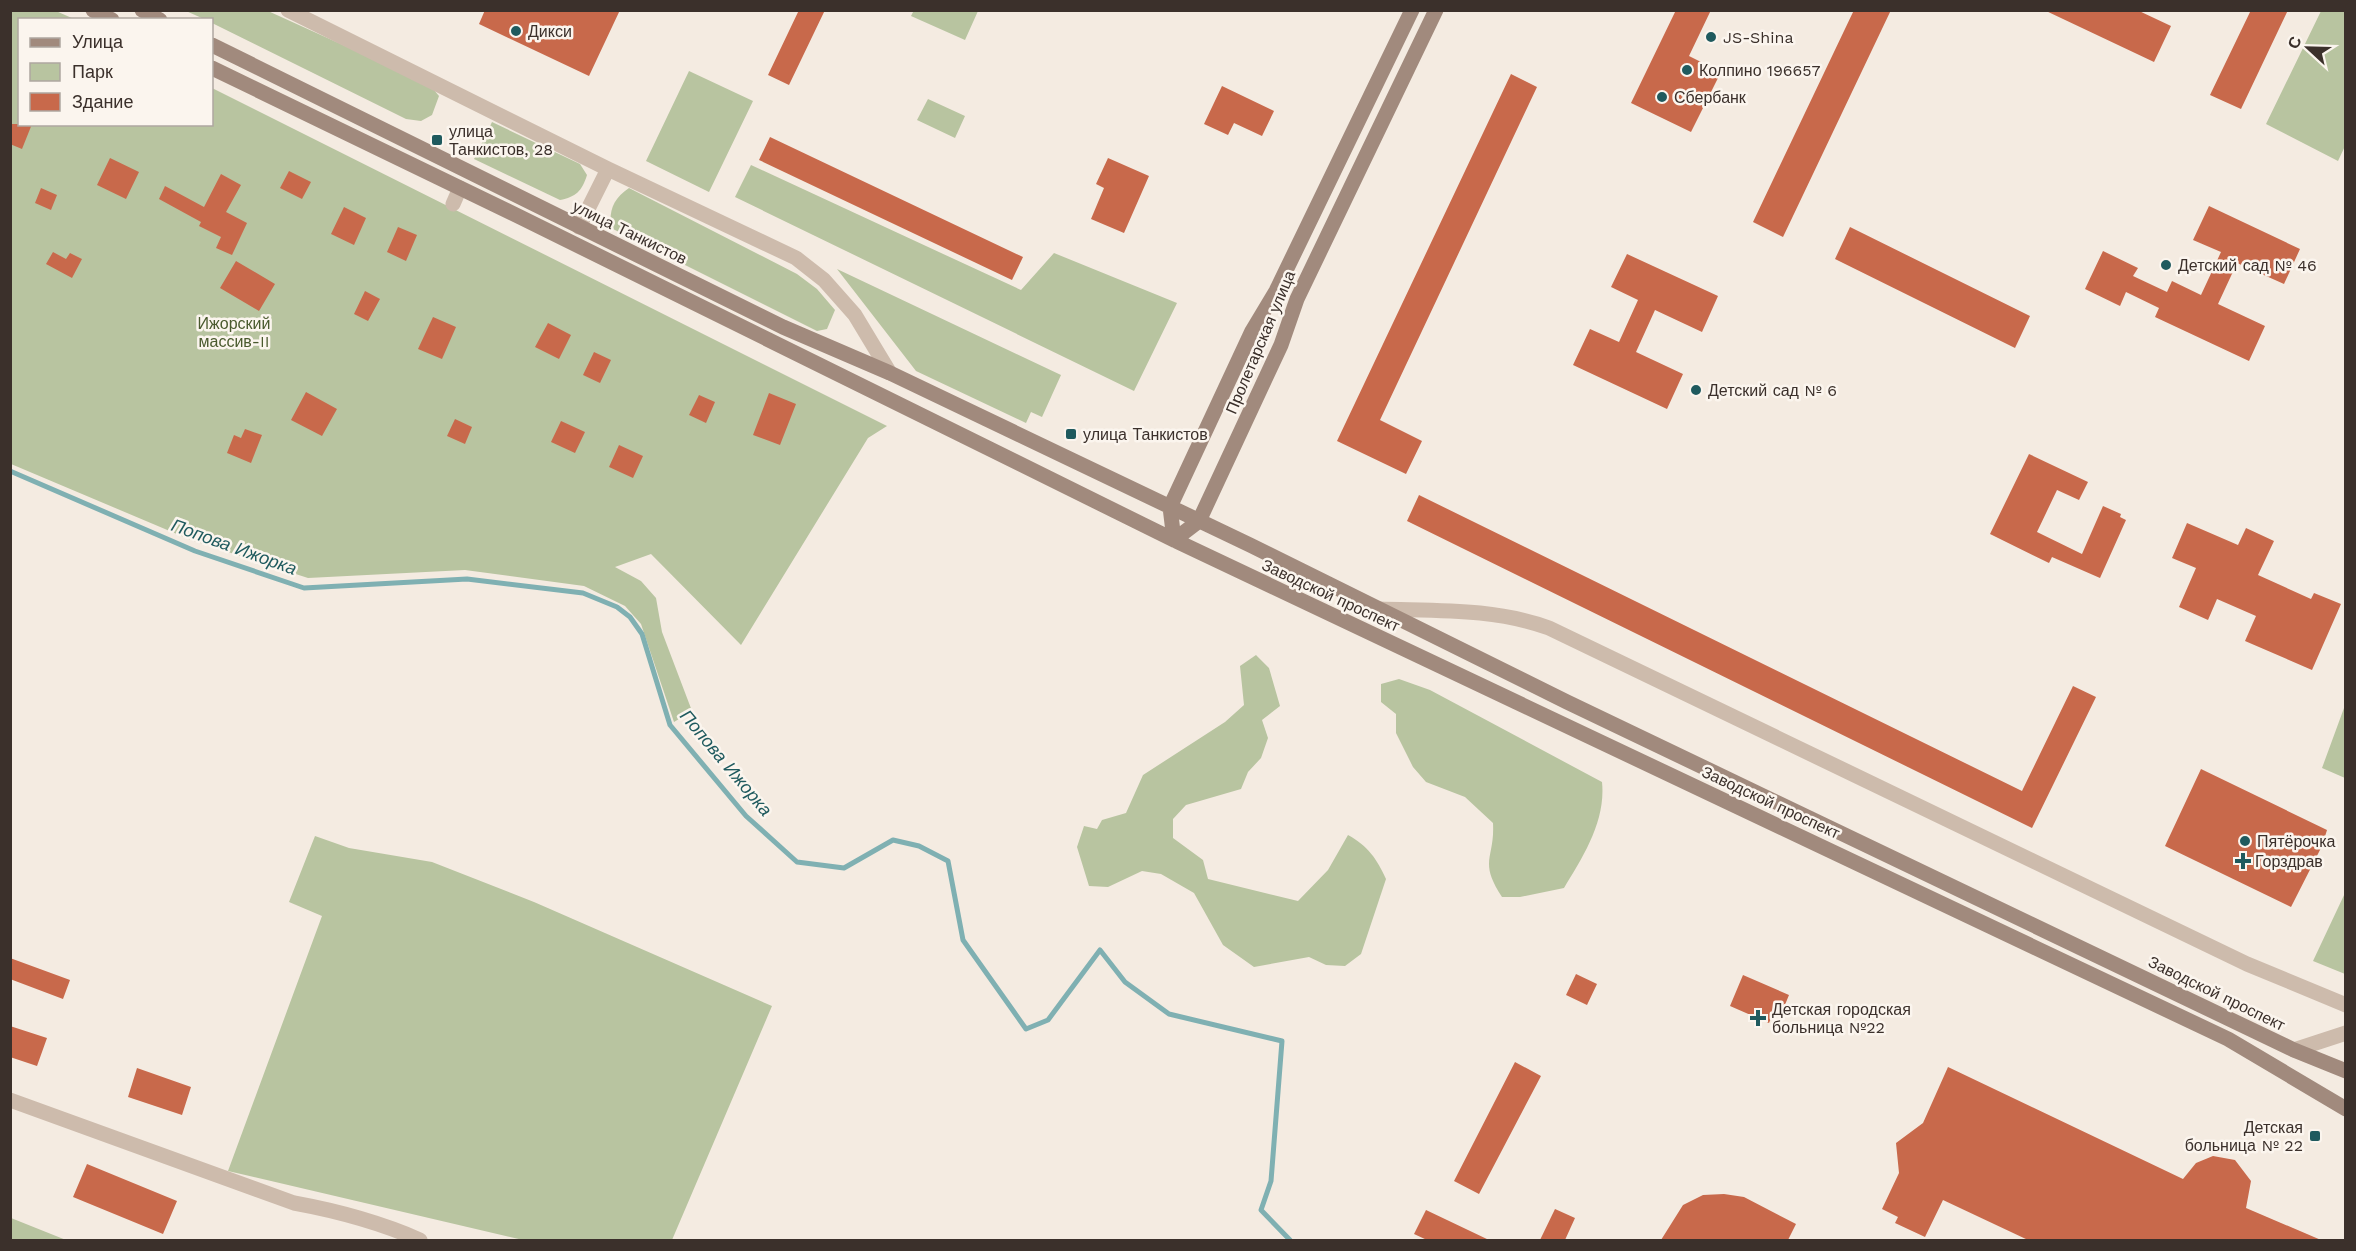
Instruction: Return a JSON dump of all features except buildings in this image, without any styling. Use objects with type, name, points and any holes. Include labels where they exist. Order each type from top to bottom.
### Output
[{"type":"main road","points":[[93,10],[108,18]]},
{"type":"main road","points":[[142,10],[156,18]]},
{"type":"main road","name":"Пролетарская улица","points":[[1170,507],[1252,331],[1276,291],[1412,10]]},
{"type":"main road","name":"Пролетарская улица","points":[[1174,540],[1199,521],[1281,345],[1298,299],[1436,10]]},
{"type":"main road","name":"улица Танкистов","points":[[213,45],[783,327],[890,373],[1199,521]]},
{"type":"main road","points":[[213,69],[460,188],[1174,540]]},
{"type":"main road","points":[[572,243],[579,227]]},
{"type":"main road","points":[[1170,507],[1174,540]]},
{"type":"main road","name":"Заводской проспект","points":[[1199,521],[1376,609],[2294,1050],[2346,1071]]},
{"type":"main road","name":"Заводской проспект","points":[[1174,540],[2228,1040],[2332,1103],[2346,1109]]},
{"type":"main road","points":[[1856,862],[1865,843]]},
{"type":"street","points":[[288,10],[608,169],[796,258],[824,280],[855,315],[890,373]]},
{"type":"street","points":[[579,227],[608,169]]},
{"type":"street","points":[[453,204],[460,188]]},
{"type":"street","points":[[1376,609],[1497,614],[1549,628],[2226,954],[2346,1005]]},
{"type":"street","points":[[2294,1050],[2346,1033]]},
{"type":"street","points":[[10,1100],[294,1203],[340,1212],[391,1227],[420,1240]]},
{"type":"green space","points":[[914,10],[978,11],[965,40],[911,16]]},
{"type":"green space","name":"Ижорский массив-II","points":[[10,11],[56,11],[72,18],[18,18],[18,126],[213,126],[213,89],[887,426],[868,438],[741,645],[651,554],[615,567],[641,581],[656,598],[662,632],[692,711],[674,722],[641,624],[625,606],[584,586],[465,570],[308,578],[191,540],[11,464]]},
{"type":"green space","points":[[186,11],[268,11],[429,84],[439,96],[432,115],[421,121],[406,119],[213,23],[213,18],[202,18]]},
{"type":"green space","points":[[2321,11],[2345,11],[2346,144],[2338,161],[2266,124]]},
{"type":"green space","points":[[689,71],[753,101],[709,192],[646,161]]},
{"type":"green space","points":[[928,99],[965,116],[955,138],[917,120]]},
{"type":"green space","points":[[492,122],[580,164],[587,175],[583,185],[574,195],[560,200],[474,159]]},
{"type":"green space","points":[[751,165],[1021,290],[1054,253],[1177,303],[1134,391],[735,197]]},
{"type":"green space","points":[[629,188],[797,274],[817,289],[835,310],[827,329],[817,331],[611,228],[613,205]]},
{"type":"green space","points":[[837,269],[1061,375],[1042,417],[1031,412],[1026,423],[916,371]]},
{"type":"green space","points":[[1256,655],[1269,668],[1280,706],[1262,720],[1268,738],[1261,758],[1248,772],[1241,789],[1186,805],[1173,819],[1173,838],[1203,860],[1208,879],[1298,901],[1328,870],[1348,835],[1361,844],[1375,859],[1386,879],[1361,954],[1345,966],[1326,965],[1309,957],[1254,967],[1223,945],[1194,893],[1161,874],[1142,871],[1108,887],[1089,886],[1077,847],[1084,826],[1097,829],[1102,820],[1126,813],[1143,775],[1225,722],[1244,705],[1240,666]]},
{"type":"green space","points":[[1399,679],[1430,690],[1602,782],[1597,825],[1564,888],[1520,897],[1502,897],[1489,867],[1493,823],[1465,797],[1426,782],[1413,767],[1396,733],[1396,714],[1381,702],[1381,684]]},
{"type":"green space","points":[[2344,708],[2346,708],[2345,778],[2322,768]]},
{"type":"green space","points":[[315,836],[349,848],[432,862],[534,902],[772,1006],[672,1240],[523,1240],[228,1171],[322,916],[289,902]]},
{"type":"green space","points":[[2345,893],[2345,974],[2313,961]]},
{"type":"green space","points":[[11,1218],[66,1240],[11,1240]]},
{"type":"waterway","name":"Попова Ижорка","points":[[10,471],[195,551],[304,588],[467,579],[583,593],[617,607],[630,617],[642,634],[670,725],[746,816],[797,862],[844,868],[893,840],[919,846],[948,861],[963,940],[1026,1029],[1048,1020],[1100,950],[1125,982],[1169,1014],[1282,1041],[1271,1181],[1261,1210],[1290,1240]]},
{"type":"place","name":"Дикси","points":[[516,31]]},
{"type":"place","name":"JS-Shina","points":[[1711,37]]},
{"type":"place","name":"Колпино 196657","points":[[1687,70]]},
{"type":"place","name":"Сбербанк","points":[[1662,97]]},
{"type":"place","name":"улица Танкистов, 28","points":[[437,140]]},
{"type":"place","name":"Детский сад № 46","points":[[2166,265]]},
{"type":"place","name":"Детский сад № 6","points":[[1696,390]]},
{"type":"place","name":"улица Танкистов","points":[[1071,434]]},
{"type":"place","name":"Пятёрочка","points":[[2245,841]]},
{"type":"place","name":"Горздрав","points":[[2243,861]]},
{"type":"place","name":"Детская городская больница №22","points":[[1758,1018]]},
{"type":"place","name":"Детская больница № 22","points":[[2315,1136]]}]
